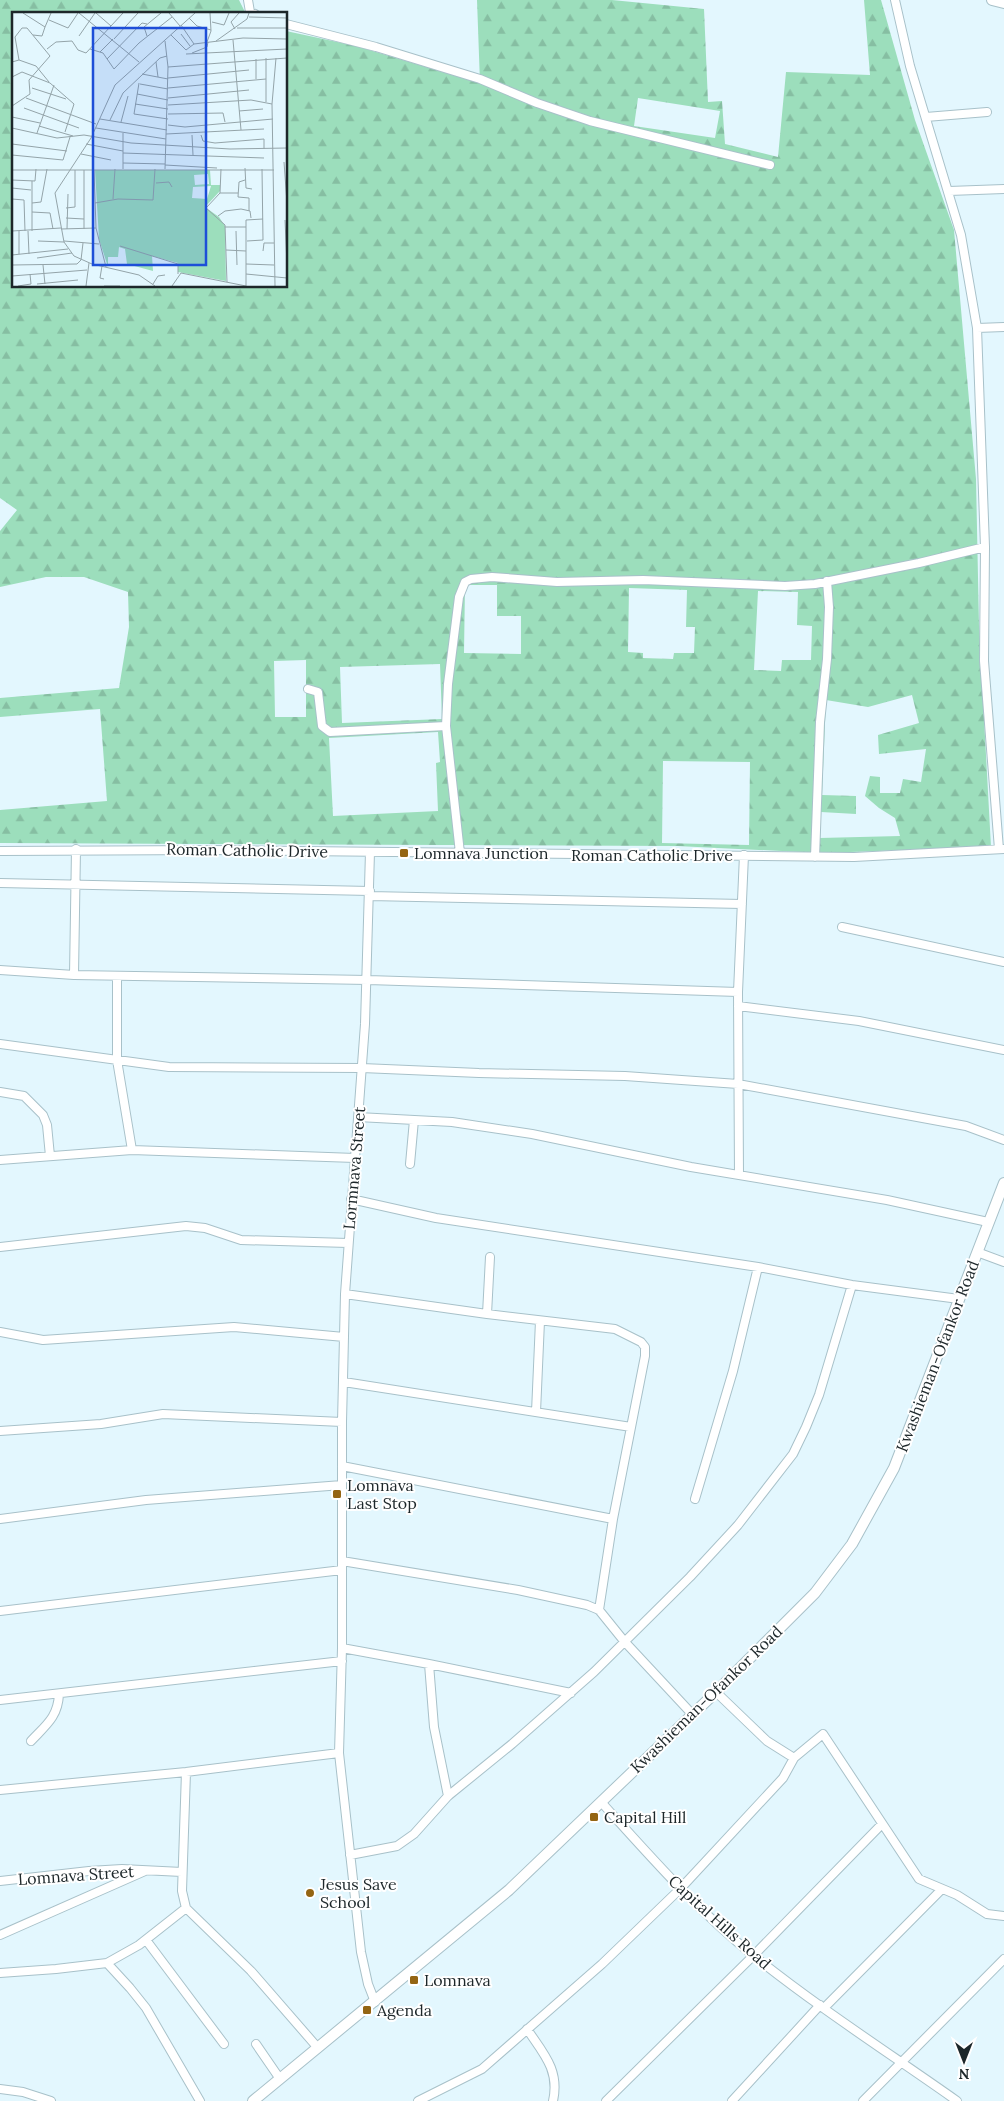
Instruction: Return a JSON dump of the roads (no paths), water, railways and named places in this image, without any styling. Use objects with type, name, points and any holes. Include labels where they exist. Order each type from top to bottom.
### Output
[{"type":"main road","points":[[992,0],[1004,3]]},
{"type":"main road","name":"Kwashieman-Ofankor Road","points":[[253,2101],[509,1890],[602,1803],[809,1599],[852,1544],[894,1468],[1004,1183]]},
{"type":"street","points":[[896,0],[896,10],[910,66],[949,190],[961,235],[977,328],[985,547],[984,661],[1001,849]]},
{"type":"street","points":[[288,25],[376,47],[480,79],[537,103],[590,121],[770,164]]},
{"type":"street","points":[[926,117],[987,112]]},
{"type":"street","points":[[949,190],[1004,189]]},
{"type":"street","points":[[977,328],[1004,327]]},
{"type":"street","points":[[460,853],[446,726],[448,684],[460,597],[465,582],[471,578],[492,577],[557,582],[642,580],[785,586],[828,581],[919,563],[985,547]]},
{"type":"street","points":[[815,857],[820,722],[828,658],[828,581]]},
{"type":"street","points":[[308,689],[318,692],[322,726],[330,732],[446,726]]},
{"type":"street","points":[[74,975],[76,849]]},
{"type":"street","name":"Roman Catholic Drive","points":[[0,851],[76,849],[854,857],[1001,849]]},
{"type":"street","name":"Lormnava Street","points":[[370,852],[368,980],[345,1294],[342,1422],[342,1661],[339,1753],[361,1952],[375,2002]]},
{"type":"street","points":[[739,1175],[738,992],[744,855]]},
{"type":"street","points":[[0,884],[74,884],[742,904]]},
{"type":"street","points":[[842,927],[1004,962]]},
{"type":"street","points":[[0,970],[74,975],[368,980],[738,992]]},
{"type":"street","points":[[116,976],[117,1060],[132,1150]]},
{"type":"street","points":[[738,1006],[859,1021],[1004,1050]]},
{"type":"street","points":[[0,1044],[169,1067],[362,1068],[479,1074],[625,1076],[738,1084],[966,1126],[1004,1140]]},
{"type":"street","points":[[0,1092],[24,1096],[43,1115],[47,1125],[50,1156]]},
{"type":"street","points":[[358,1117],[452,1122],[532,1134],[691,1167],[887,1200],[988,1222]]},
{"type":"street","points":[[410,1164],[414,1120]]},
{"type":"street","points":[[0,1160],[132,1150],[355,1158]]},
{"type":"street","points":[[351,1199],[436,1218],[758,1267],[852,1285],[958,1299]]},
{"type":"street","points":[[0,1247],[186,1226],[205,1228],[241,1240],[348,1243]]},
{"type":"street","points":[[976,1252],[1004,1262]]},
{"type":"street","points":[[487,1314],[490,1257]]},
{"type":"street","points":[[695,1499],[733,1371],[758,1267]]},
{"type":"street","points":[[350,1855],[389,1848],[403,1842],[424,1824],[448,1796],[570,1693],[690,1577],[738,1525],[793,1454],[819,1395],[852,1285]]},
{"type":"street","points":[[345,1294],[540,1321],[615,1329],[641,1342],[645,1347],[645,1356],[599,1610]]},
{"type":"street","points":[[536,1412],[540,1321]]},
{"type":"street","points":[[0,1332],[43,1340],[234,1327],[344,1337]]},
{"type":"street","points":[[344,1382],[631,1427]]},
{"type":"street","points":[[0,1431],[101,1424],[163,1414],[342,1422]]},
{"type":"street","points":[[342,1466],[614,1519]]},
{"type":"street","points":[[0,1519],[146,1500],[342,1485]]},
{"type":"street","points":[[342,1561],[518,1590],[587,1604],[599,1610],[624,1641],[692,1714]]},
{"type":"street","points":[[0,1611],[342,1570]]},
{"type":"street","points":[[342,1648],[570,1693]]},
{"type":"street","points":[[0,1700],[342,1661]]},
{"type":"street","points":[[428,1664],[434,1727],[448,1796]]},
{"type":"street","points":[[716,1692],[767,1741],[794,1758]]},
{"type":"street","points":[[31,1741],[55,1715],[59,1694]]},
{"type":"street","points":[[418,2101],[482,2069],[614,1953],[681,1888],[783,1778],[794,1758],[823,1734],[919,1879],[929,1885],[942,1889],[987,1914],[1004,1916]]},
{"type":"street","points":[[0,1790],[186,1772],[339,1753]]},
{"type":"street","points":[[186,1772],[182,1872],[182,1891],[186,1908],[251,1971],[318,2048]]},
{"type":"street","name":"Capital Hills Road","points":[[602,1803],[681,1888],[754,1956],[822,2007],[957,2101]]},
{"type":"street","points":[[606,2101],[754,1956],[882,1824]]},
{"type":"street","points":[[0,1935],[146,1870]]},
{"type":"street","name":"Lomnava Street","points":[[0,1881],[89,1871],[146,1870],[182,1872]]},
{"type":"street","points":[[732,2101],[822,2007],[942,1889]]},
{"type":"street","points":[[0,1973],[107,1963],[146,1940],[186,1908]]},
{"type":"street","points":[[146,1940],[224,2044]]},
{"type":"street","points":[[863,2101],[900,2061],[1004,1959]]},
{"type":"street","points":[[107,1963],[146,2008],[200,2101]]},
{"type":"street","points":[[527,2029],[554,2072],[555,2089],[553,2101]]},
{"type":"street","points":[[256,2044],[280,2079]]},
{"type":"street","points":[[0,2089],[23,2092],[51,2101]]},
{"type":"place","name":"Lomnava Junction","points":[[404,853]]},
{"type":"place","name":"Lomnava Last Stop","points":[[337,1494]]},
{"type":"place","name":"Capital Hill","points":[[594,1817]]},
{"type":"place","name":"Jesus Save School","points":[[310,1893]]},
{"type":"place","name":"Lomnava","points":[[414,1980]]},
{"type":"place","name":"Agenda","points":[[367,2010]]}]
